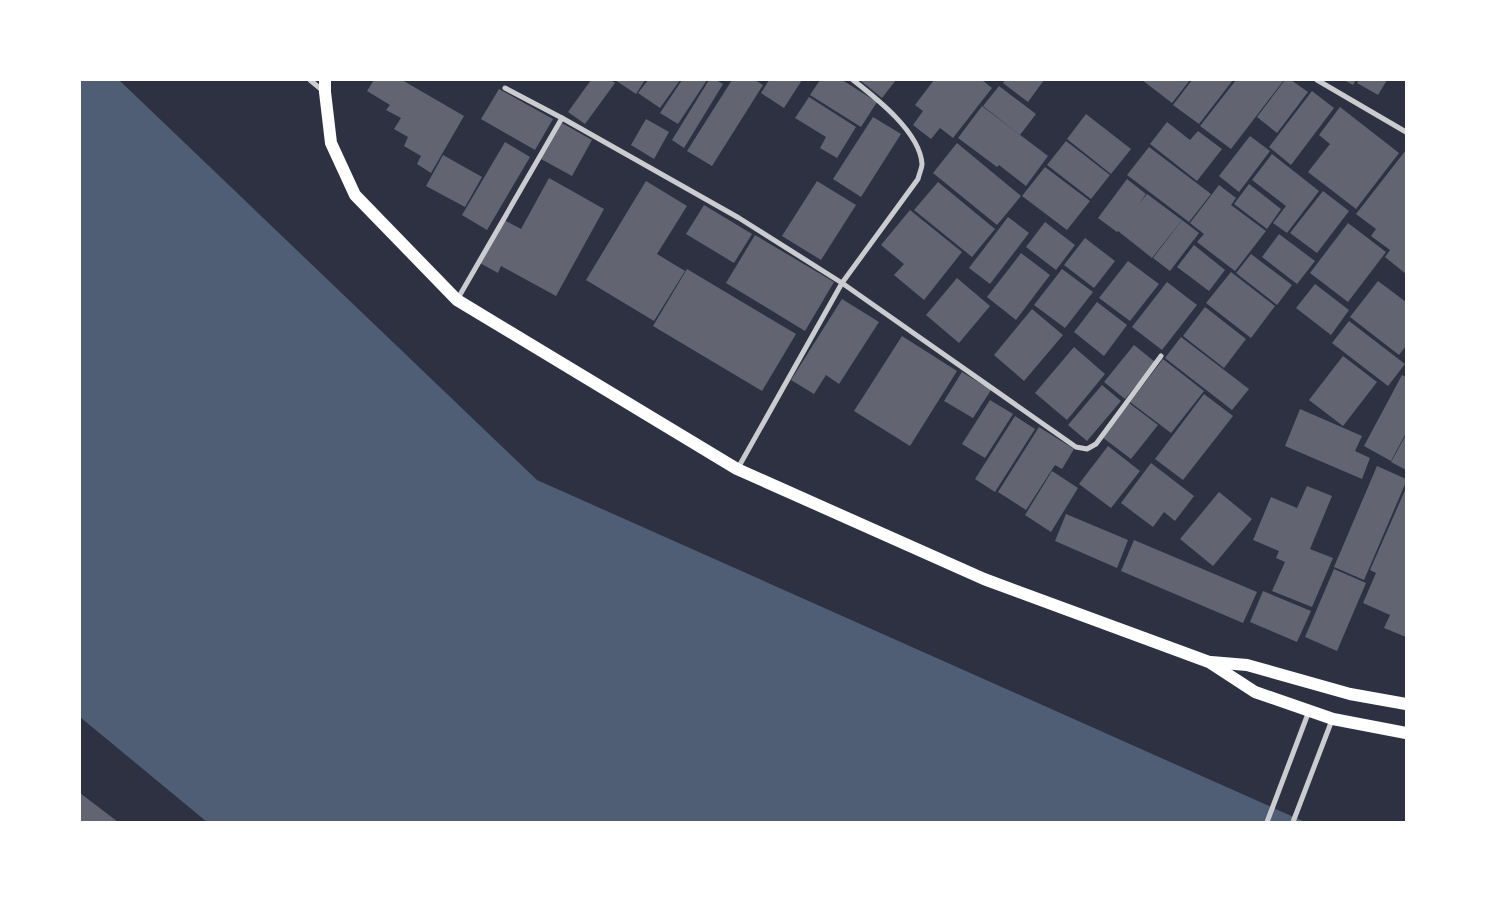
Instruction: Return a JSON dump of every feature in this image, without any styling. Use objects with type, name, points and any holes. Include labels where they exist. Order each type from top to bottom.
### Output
[{"type":"main road","points":[[325,86],[332,143],[355,195],[457,300],[737,469],[984,579],[1208,662],[1255,692],[1333,719],[1406,733]]},
{"type":"main road","points":[[1208,662],[1247,665],[1350,694],[1406,704]]},
{"type":"street","points":[[310,80],[325,86]]},
{"type":"street","points":[[737,469],[842,283],[918,179],[922,164],[910,133],[871,94],[853,80]]},
{"type":"street","points":[[1317,80],[1406,132]]},
{"type":"street","points":[[505,88],[739,218],[842,283],[1076,447],[1087,450],[1096,444],[1161,356]]},
{"type":"street","points":[[457,300],[562,118]]},
{"type":"street","points":[[1267,822],[1309,712]]},
{"type":"street","points":[[1293,822],[1333,719]]},
{"type":"water","points":[[80,80],[119,80],[537,480],[1305,822],[207,822],[80,717]]},
{"type":"building","points":[[374,80],[402,80],[464,116],[431,173],[417,164],[421,156],[404,146],[408,137],[394,129],[401,118],[386,110],[390,105],[367,91]]},
{"type":"building","points":[[591,80],[611,80],[615,83],[585,124],[568,112]]},
{"type":"building","points":[[615,80],[645,80],[636,94]]},
{"type":"building","points":[[648,80],[680,80],[660,108],[638,93]]},
{"type":"building","points":[[682,80],[707,80],[678,124],[660,113]]},
{"type":"building","points":[[709,80],[716,80],[723,84],[684,148],[672,140]]},
{"type":"building","points":[[732,80],[755,80],[763,85],[712,166],[687,151]]},
{"type":"building","points":[[769,80],[802,80],[784,108],[761,93]]},
{"type":"building","points":[[820,80],[842,80],[877,102],[861,127],[810,95]]},
{"type":"building","points":[[862,80],[896,80],[882,98]]},
{"type":"building","points":[[934,80],[982,80],[992,88],[953,138],[940,128],[931,139],[913,125],[923,111],[915,105]]},
{"type":"building","points":[[1005,80],[1044,80],[1028,102],[1003,83]]},
{"type":"building","points":[[1142,80],[1190,80],[1172,103]]},
{"type":"building","points":[[1192,80],[1233,80],[1199,124],[1173,105]]},
{"type":"building","points":[[1236,80],[1284,80],[1231,149],[1200,126]]},
{"type":"building","points":[[1285,80],[1291,80],[1308,92],[1277,133],[1257,117]]},
{"type":"building","points":[[1344,80],[1356,80],[1353,85]]},
{"type":"building","points":[[1359,80],[1387,80],[1378,95],[1357,83]]},
{"type":"building","points":[[999,86],[1036,114],[1020,135],[983,106]]},
{"type":"building","points":[[499,89],[553,119],[535,150],[481,119]]},
{"type":"building","points":[[1312,91],[1334,108],[1291,165],[1269,147]]},
{"type":"building","points":[[809,97],[856,127],[837,158],[820,148],[826,137],[795,118]]},
{"type":"building","points":[[982,106],[1048,156],[1026,186],[999,165],[997,167],[958,138]]},
{"type":"building","points":[[1340,107],[1399,153],[1356,209],[1308,172],[1330,144],[1319,135]]},
{"type":"building","points":[[1086,114],[1131,149],[1111,174],[1067,139]]},
{"type":"building","points":[[873,117],[901,134],[861,197],[833,179]]},
{"type":"building","points":[[646,119],[669,132],[654,159],[631,145]]},
{"type":"building","points":[[1167,122],[1190,140],[1198,131],[1222,149],[1197,181],[1150,144]]},
{"type":"building","points":[[562,123],[592,140],[572,176],[541,159]]},
{"type":"building","points":[[1250,136],[1270,151],[1239,192],[1219,176]]},
{"type":"building","points":[[1066,141],[1110,175],[1091,199],[1047,165]]},
{"type":"building","points":[[505,142],[530,157],[487,230],[462,215]]},
{"type":"building","points":[[957,143],[1021,196],[997,225],[933,173]]},
{"type":"building","points":[[1149,147],[1211,194],[1189,222],[1127,175]]},
{"type":"building","points":[[1406,150],[1406,274],[1385,257],[1390,250],[1371,236],[1376,229],[1356,214]]},
{"type":"building","points":[[1272,154],[1319,191],[1287,233],[1273,223],[1286,206],[1252,180]]},
{"type":"building","points":[[443,155],[482,177],[465,207],[426,186]]},
{"type":"building","points":[[1045,167],[1090,201],[1067,230],[1022,196]]},
{"type":"building","points":[[549,178],[604,209],[556,296],[501,266],[498,273],[480,263],[504,220],[521,229]]},
{"type":"building","points":[[1127,179],[1146,194],[1139,204],[1147,194],[1182,220],[1152,258],[1098,218]]},
{"type":"building","points":[[646,181],[687,206],[657,254],[685,271],[654,321],[586,280]]},
{"type":"building","points":[[817,181],[856,205],[821,260],[782,236]]},
{"type":"building","points":[[938,182],[995,229],[972,257],[914,210]]},
{"type":"building","points":[[1249,184],[1281,209],[1267,229],[1234,204]]},
{"type":"building","points":[[1219,185],[1236,198],[1231,205],[1266,231],[1235,271],[1197,242],[1204,234],[1190,223]]},
{"type":"building","points":[[1323,191],[1349,211],[1317,253],[1290,233]]},
{"type":"building","points":[[704,205],[752,234],[734,263],[686,234]]},
{"type":"building","points":[[910,210],[962,252],[924,300],[894,275],[904,264],[881,245]]},
{"type":"building","points":[[1008,217],[1029,233],[990,284],[969,268]]},
{"type":"building","points":[[1182,220],[1199,233],[1170,271],[1153,258]]},
{"type":"building","points":[[1045,222],[1075,245],[1056,270],[1026,247]]},
{"type":"building","points":[[1348,223],[1386,252],[1348,302],[1310,273]]},
{"type":"building","points":[[1279,234],[1315,261],[1297,284],[1262,257]]},
{"type":"building","points":[[755,235],[834,282],[805,331],[726,283]]},
{"type":"building","points":[[1085,238],[1115,261],[1094,288],[1064,265]]},
{"type":"building","points":[[1194,245],[1225,270],[1209,291],[1177,267]]},
{"type":"building","points":[[1021,253],[1050,275],[1016,320],[987,297]]},
{"type":"building","points":[[1251,254],[1292,285],[1277,305],[1236,273]]},
{"type":"building","points":[[1128,261],[1159,284],[1130,321],[1099,298]]},
{"type":"building","points":[[687,269],[796,334],[762,391],[653,326]]},
{"type":"building","points":[[1062,269],[1093,292],[1065,328],[1034,305]]},
{"type":"building","points":[[1231,272],[1275,306],[1251,338],[1206,303]]},
{"type":"building","points":[[957,278],[990,306],[959,343],[926,315]]},
{"type":"building","points":[[1378,281],[1406,302],[1406,346],[1399,355],[1350,317]]},
{"type":"building","points":[[1167,282],[1197,305],[1162,350],[1132,327]]},
{"type":"building","points":[[1315,284],[1349,310],[1331,335],[1296,308]]},
{"type":"building","points":[[842,299],[879,322],[839,384],[826,375],[814,394],[791,380]]},
{"type":"building","points":[[1097,302],[1127,325],[1104,356],[1074,332]]},
{"type":"building","points":[[1205,307],[1246,339],[1224,368],[1183,336]]},
{"type":"building","points":[[1032,309],[1063,335],[1024,381],[994,355]]},
{"type":"building","points":[[1349,321],[1405,364],[1388,386],[1332,343]]},
{"type":"building","points":[[902,336],[957,371],[910,446],[854,411]]},
{"type":"building","points":[[1181,337],[1249,389],[1232,410],[1165,358]]},
{"type":"building","points":[[1134,345],[1155,362],[1125,399],[1104,382]]},
{"type":"building","points":[[1074,347],[1105,374],[1067,420],[1035,393]]},
{"type":"building","points":[[1343,356],[1377,382],[1343,426],[1309,400]]},
{"type":"building","points":[[1163,359],[1204,391],[1171,433],[1130,402]]},
{"type":"building","points":[[962,372],[991,390],[973,418],[944,401]]},
{"type":"building","points":[[1402,375],[1406,377],[1406,433],[1391,461],[1364,446]]},
{"type":"building","points":[[1102,385],[1121,401],[1087,441],[1068,425]]},
{"type":"building","points":[[1204,394],[1233,416],[1183,480],[1155,459]]},
{"type":"building","points":[[990,400],[1013,414],[985,458],[962,444]]},
{"type":"building","points":[[1129,403],[1158,425],[1131,459],[1102,437]]},
{"type":"building","points":[[1300,409],[1362,436],[1355,451],[1370,458],[1362,479],[1285,446]]},
{"type":"building","points":[[1015,416],[1035,429],[995,492],[975,479]]},
{"type":"building","points":[[1039,427],[1074,449],[1062,469],[1055,465],[1026,510],[998,492]]},
{"type":"building","points":[[1406,435],[1406,470],[1391,462]]},
{"type":"building","points":[[1108,446],[1140,471],[1111,508],[1079,484]]},
{"type":"building","points":[[1151,463],[1194,496],[1175,521],[1164,512],[1153,527],[1121,503]]},
{"type":"building","points":[[1377,466],[1406,479],[1406,482],[1364,580],[1334,567]]},
{"type":"building","points":[[1052,471],[1078,488],[1051,532],[1025,515]]},
{"type":"building","points":[[1307,486],[1332,496],[1310,549],[1333,558],[1312,607],[1272,591],[1285,562],[1276,558],[1279,551],[1253,540],[1271,497],[1297,508]]},
{"type":"building","points":[[1406,488],[1406,637],[1384,628],[1390,615],[1363,603],[1376,573],[1370,570]]},
{"type":"building","points":[[1219,492],[1252,519],[1213,566],[1180,539]]},
{"type":"building","points":[[1066,514],[1128,540],[1117,568],[1055,541]]},
{"type":"building","points":[[1134,540],[1257,592],[1243,623],[1121,571]]},
{"type":"building","points":[[1334,569],[1366,583],[1337,651],[1305,637]]},
{"type":"building","points":[[1263,591],[1311,611],[1297,642],[1250,622]]},
{"type":"building","points":[[80,793],[118,822],[80,822]]}]
